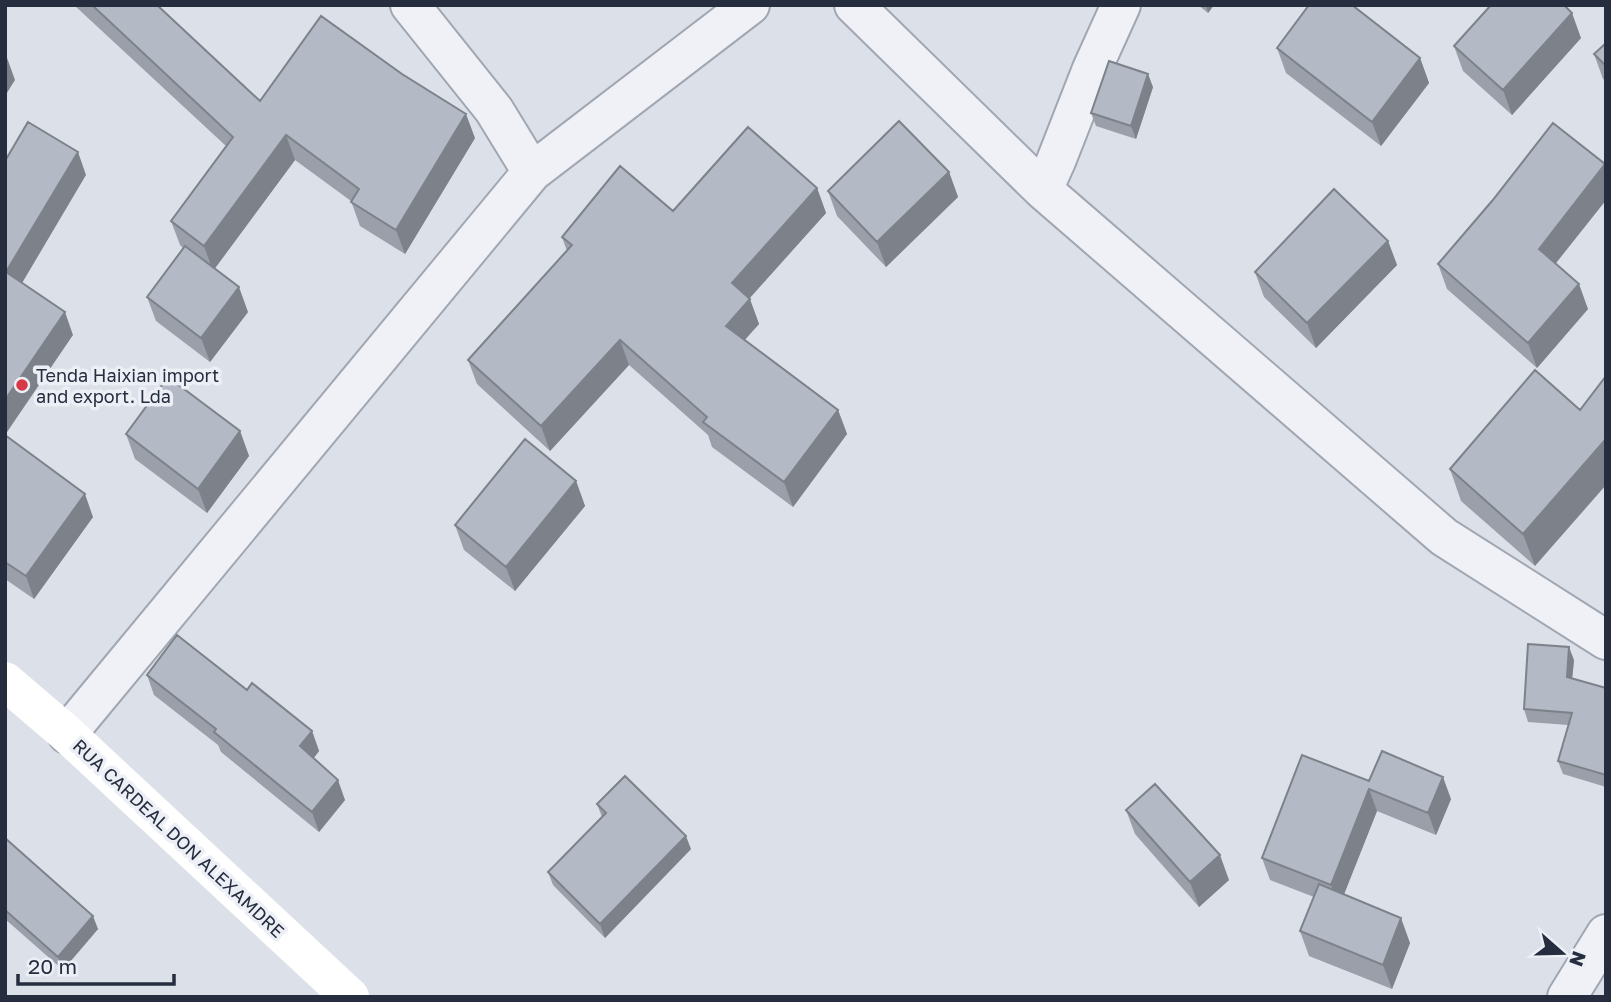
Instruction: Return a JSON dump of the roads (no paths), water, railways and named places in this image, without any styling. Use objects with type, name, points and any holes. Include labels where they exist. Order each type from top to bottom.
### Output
[{"type":"main road","name":"RUA CARDEAL DON ALEXAMDRE","points":[[5,681],[67,734],[350,997]]},
{"type":"street","points":[[410,5],[494,110],[532,172]]},
{"type":"street","points":[[67,734],[532,172],[750,5]]},
{"type":"street","points":[[854,5],[1043,190],[1444,537],[1606,640]]},
{"type":"street","points":[[1043,190],[1121,5]]},
{"type":"street","points":[[1567,997],[1606,934]]},
{"type":"place","name":"Tenda Haixian import and export. Lda","points":[[22,385]]}]
